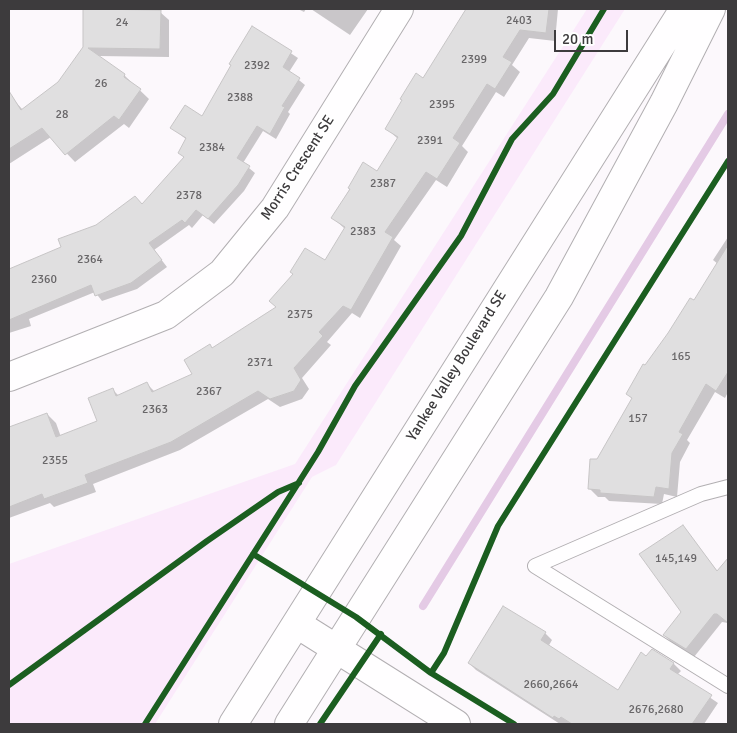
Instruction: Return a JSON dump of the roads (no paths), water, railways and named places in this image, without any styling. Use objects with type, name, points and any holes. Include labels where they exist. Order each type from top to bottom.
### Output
[{"type":"street","name":"Morris Crescent SE","points":[[9,377],[166,315],[222,273],[275,208],[399,9]]},
{"type":"street","name":"Yankee Valley Boulevard SE","points":[[233,724],[618,110],[684,9]]},
{"type":"street","points":[[289,724],[559,297],[664,103],[711,9]]},
{"type":"street","points":[[297,624],[456,724]]},
{"type":"lane","points":[[728,487],[701,494],[535,566],[728,686]]},
{"type":"waterway","points":[[423,606],[728,114]]}]
